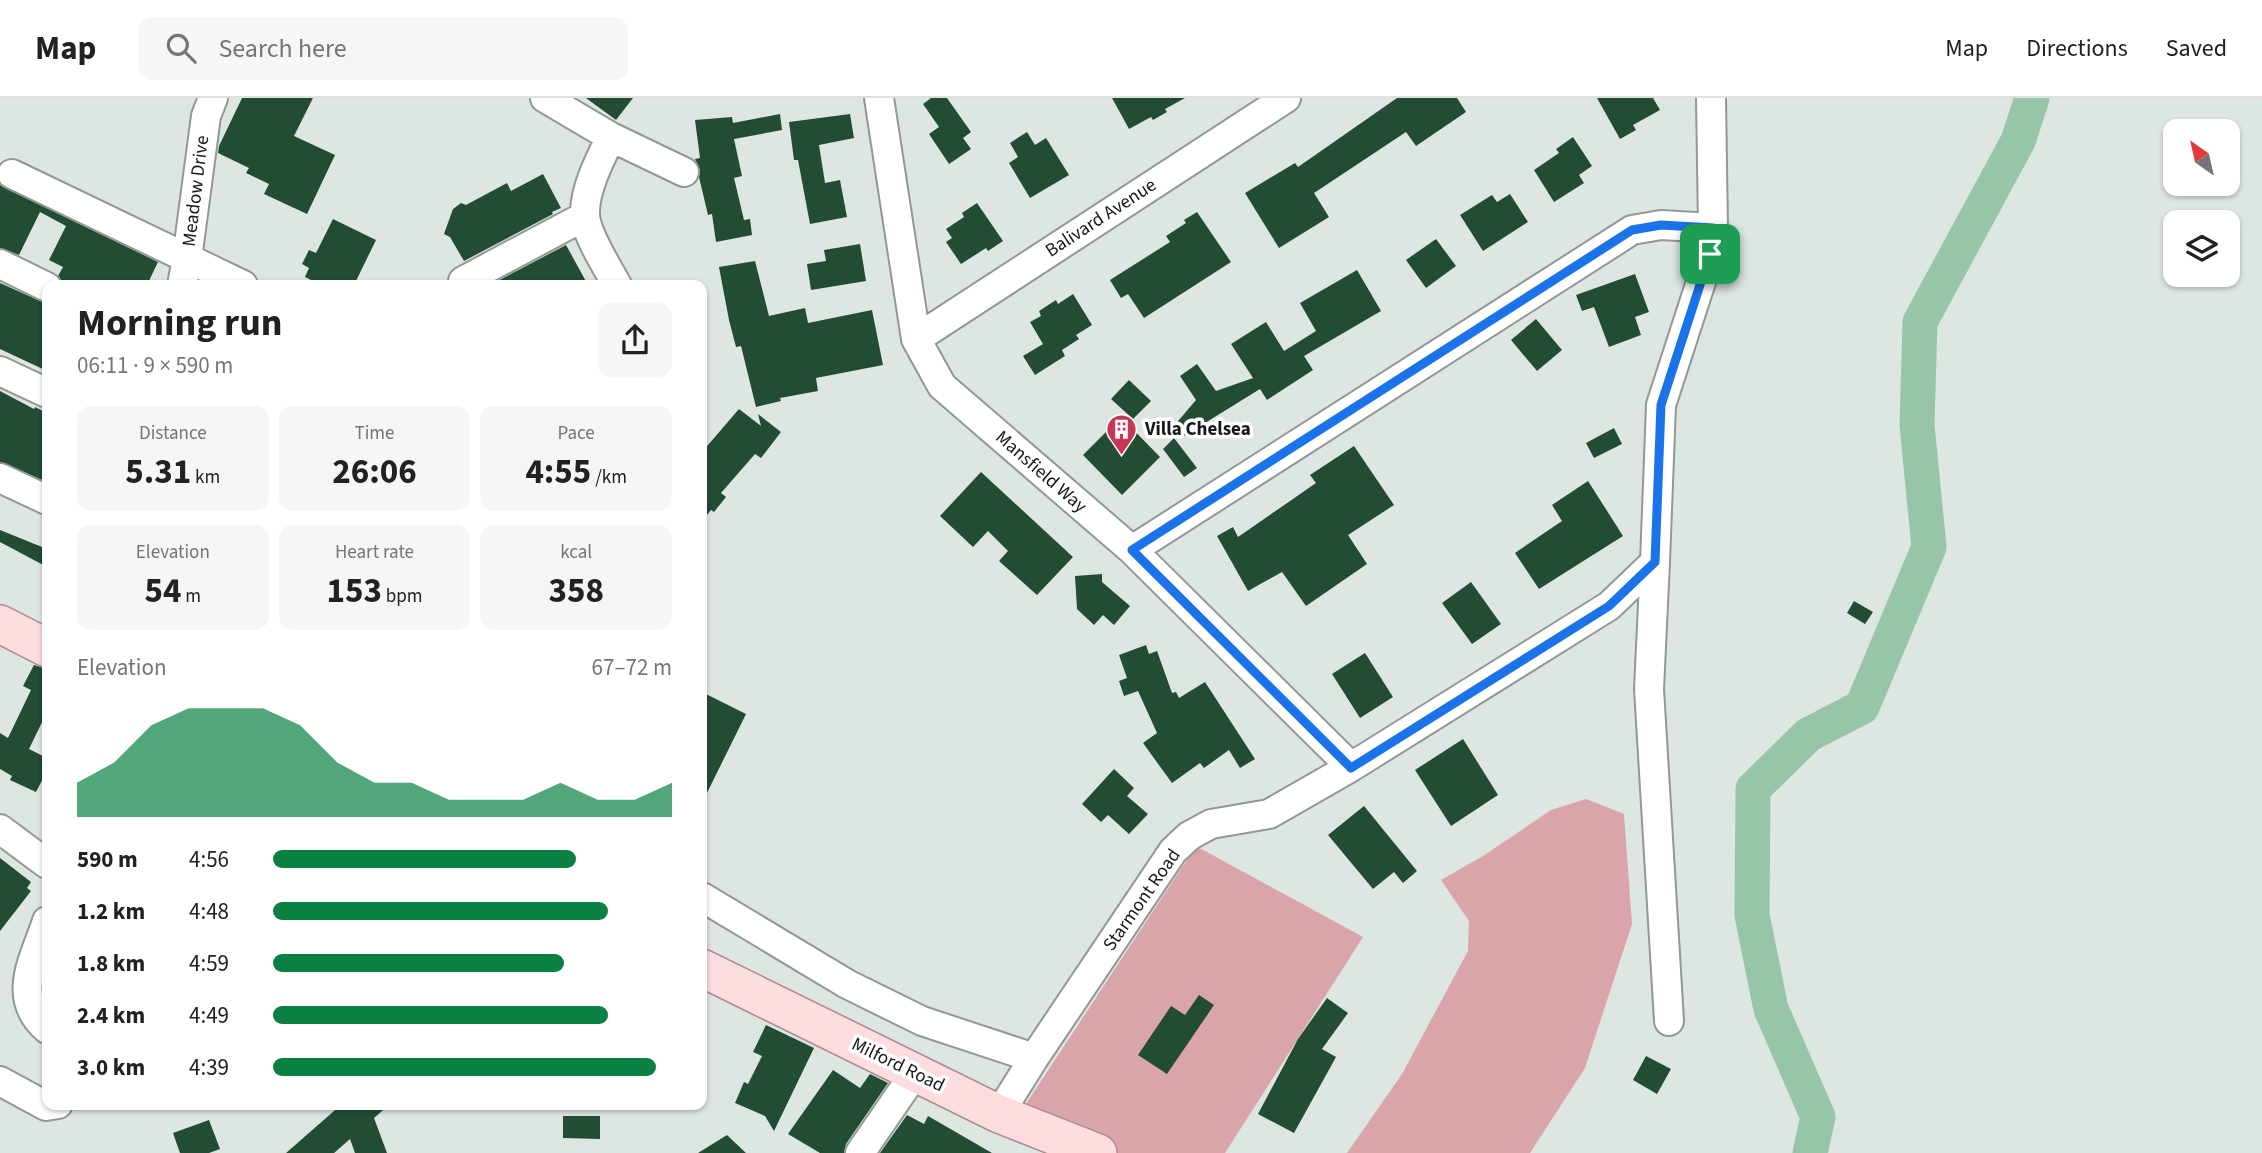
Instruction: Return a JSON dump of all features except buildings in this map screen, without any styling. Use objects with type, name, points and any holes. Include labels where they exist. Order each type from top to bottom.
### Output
[{"type":"main road","points":[[0,624],[42,645]]},
{"type":"main road","name":"Milford Road","points":[[707,970],[999,1114],[1098,1153]]},
{"type":"street","name":"Meadow Drive","points":[[184,272],[206,116],[214,98]]},
{"type":"street","points":[[545,98],[611,137],[684,172]]},
{"type":"street","name":"Mansfield Way","points":[[878,98],[916,339],[942,386],[1132,550],[1351,768]]},
{"type":"street","name":"Balivard Avenue","points":[[916,339],[1286,98]]},
{"type":"street","points":[[1669,1021],[1649,688],[1661,405],[1710,254],[1713,228],[1710,98]]},
{"type":"street","points":[[611,137],[593,172],[585,216],[590,233],[614,280]]},
{"type":"street","points":[[12,174],[184,272],[220,280]]},
{"type":"street","points":[[465,280],[585,216]]},
{"type":"street","points":[[1132,550],[1632,230],[1661,225],[1713,228]]},
{"type":"street","points":[[0,264],[42,285]]},
{"type":"street","points":[[0,371],[42,391]]},
{"type":"street","points":[[0,478],[42,498]]},
{"type":"street","name":"Starmont Road","points":[[999,1114],[1173,851],[1189,836],[1211,824],[1269,814],[1351,768],[1609,606],[1655,562]]},
{"type":"street","points":[[0,829],[42,860]]},
{"type":"street","points":[[707,900],[847,985],[922,1021],[1034,1058]]},
{"type":"street","points":[[42,934],[27,975],[30,1006],[42,1025]]},
{"type":"street","points":[[860,1153],[915,1073]]},
{"type":"street","points":[[0,1082],[42,1104]]},
{"type":"shaded area","points":[[1586,799],[1624,814],[1632,924],[1585,1068],[1530,1153],[1347,1153],[1402,1074],[1468,951],[1469,921],[1441,880],[1483,856],[1551,810]]},
{"type":"shaded area","points":[[1196,846],[1363,937],[1225,1153],[1087,1153],[1018,1116]]},
{"type":"waterway","points":[[1810,1153],[1818,1117],[1771,1009],[1752,915],[1753,789],[1808,735],[1862,707],[1929,547],[1917,425],[1920,322],[2018,141],[2032,98]]},
{"type":"place","name":"Villa Chelsea","points":[[1122,456]]},
{"type":"route","points":[[1661,225],[1713,228],[1710,254],[1661,405],[1655,562],[1609,606],[1351,768],[1132,550],[1632,230],[1661,225]]}]
